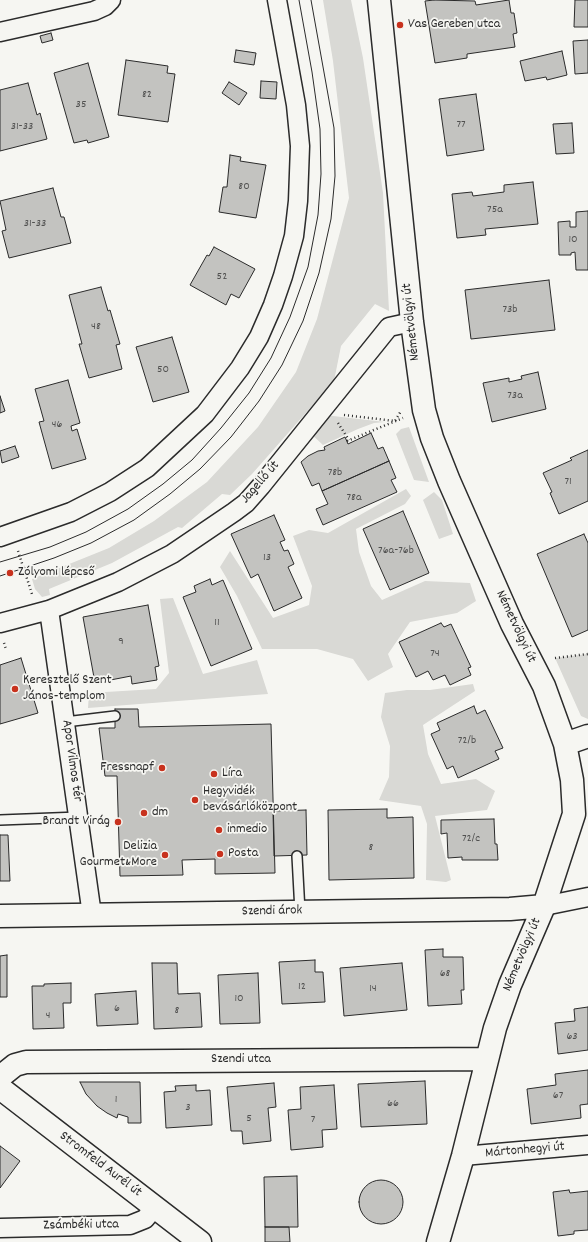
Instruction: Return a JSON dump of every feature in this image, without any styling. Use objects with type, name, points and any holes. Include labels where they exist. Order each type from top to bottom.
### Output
[{"type":"street","points":[[0,32],[94,11],[105,6],[111,0]]},
{"type":"street","points":[[6,535],[71,512],[110,492],[147,468],[205,414],[240,368],[259,337],[273,305],[290,250],[294,236],[298,201],[300,146],[296,105],[277,0]]},
{"type":"street","name":"Németvölgyi út","points":[[379,0],[420,389],[432,438],[512,624],[544,686],[565,744],[572,780],[574,814],[544,906],[510,985],[487,1059],[463,1156],[438,1242]]},
{"type":"street","name":"Jagelló út","points":[[44,611],[118,582],[172,554],[246,503],[389,327],[412,322]]},
{"type":"street","points":[[0,623],[44,611]]},
{"type":"street","name":"Apor Vilmos tér","points":[[44,611],[65,722],[92,915]]},
{"type":"street","points":[[565,744],[588,736]]},
{"type":"street","points":[[574,814],[588,789]]},
{"type":"street","points":[[544,906],[588,897]]},
{"type":"street","name":"Szendi árok","points":[[0,916],[510,910],[544,906]]},
{"type":"street","name":"Szendi utca","points":[[0,1077],[15,1065],[26,1062],[487,1059]]},
{"type":"street","name":"Stromfeld Aurél út","points":[[0,1088],[200,1242]]},
{"type":"street","name":"Mártonhegyi út","points":[[463,1156],[588,1145]]},
{"type":"street","name":"Zsámbéki utca","points":[[0,1228],[130,1225],[145,1219],[155,1207]]},
{"type":"lane","points":[[65,722],[115,716]]},
{"type":"lane","points":[[0,820],[79,817]]},
{"type":"lane","points":[[297,856],[300,912]]},
{"type":"path","points":[[319,412],[395,421],[403,408]]},
{"type":"path","points":[[337,422],[348,441],[386,425]]},
{"type":"path","points":[[6,535],[44,611]]},
{"type":"path","points":[[558,664],[555,658],[588,654]]},
{"type":"shaded area","points":[[323,0],[351,0],[363,58],[383,193],[389,311],[375,304],[341,346],[334,381],[252,474],[230,495],[222,494],[182,528],[178,527],[112,563],[49,589],[50,595],[42,597],[35,589],[32,579],[109,548],[154,521],[207,482],[258,427],[296,372],[317,319],[349,198],[333,61]]},
{"type":"shaded area","points":[[322,415],[385,422],[374,423],[323,445],[309,432]]},
{"type":"shaded area","points":[[409,427],[429,482],[414,480],[396,434],[401,429]]},
{"type":"shaded area","points":[[406,489],[411,496],[405,504],[356,529],[359,552],[371,586],[382,600],[425,581],[470,583],[476,601],[457,613],[410,622],[388,654],[393,667],[368,681],[353,659],[317,649],[262,649],[237,596],[220,567],[230,551],[273,618],[309,605],[312,586],[293,536],[309,530],[328,533]]},
{"type":"shaded area","points":[[434,492],[442,500],[453,534],[439,539],[423,500]]},
{"type":"shaded area","points":[[173,598],[203,674],[257,660],[268,694],[88,708],[89,693],[156,689],[169,673],[160,599]]},
{"type":"shaded area","points":[[588,654],[588,719],[581,716],[555,658]]},
{"type":"shaded area","points":[[473,684],[475,691],[423,725],[428,754],[441,784],[476,779],[495,791],[487,810],[435,816],[451,880],[446,882],[426,880],[427,824],[421,806],[379,800],[389,777],[390,746],[381,717],[385,693],[407,690],[430,690]]},
{"type":"building","points":[[509,0],[511,13],[514,13],[517,33],[513,34],[515,47],[467,54],[467,58],[435,63],[425,1],[475,1],[476,5]]},
{"type":"building","points":[[575,0],[588,0],[588,27],[574,27]]},
{"type":"building","points":[[51,33],[53,40],[42,43],[40,36]]},
{"type":"building","points":[[588,40],[588,73],[575,74],[573,41]]},
{"type":"building","points":[[236,50],[256,53],[254,65],[234,62]]},
{"type":"building","points":[[562,51],[567,75],[547,80],[546,77],[525,81],[520,61]]},
{"type":"building","points":[[126,60],[168,66],[167,73],[175,74],[168,122],[118,115]]},
{"type":"building","points":[[88,63],[109,137],[88,143],[87,140],[74,143],[54,73]]},
{"type":"building","points":[[261,81],[277,82],[276,99],[260,98]]},
{"type":"building","points":[[229,82],[247,93],[239,105],[222,93]]},
{"type":"building","points":[[28,83],[37,115],[40,113],[47,139],[0,151],[0,90]]},
{"type":"building","points":[[476,94],[484,150],[447,156],[439,99]]},
{"type":"building","points":[[572,123],[574,153],[556,154],[553,124]]},
{"type":"building","points":[[230,155],[241,157],[240,161],[266,165],[256,218],[219,212],[223,187],[227,187]]},
{"type":"building","points":[[533,182],[538,224],[485,229],[486,235],[457,238],[452,194],[472,192],[473,196],[504,192],[504,185]]},
{"type":"building","points":[[53,188],[61,217],[64,217],[71,243],[9,258],[2,231],[6,230],[0,201]]},
{"type":"building","points":[[588,211],[588,270],[576,270],[575,252],[571,253],[571,255],[559,255],[558,222],[570,221],[570,227],[576,227],[576,212]]},
{"type":"building","points":[[214,247],[255,269],[239,298],[231,294],[226,305],[190,285],[207,255],[209,256]]},
{"type":"building","points":[[549,280],[555,330],[471,339],[465,290]]},
{"type":"building","points":[[101,287],[108,311],[110,310],[120,344],[116,345],[122,369],[89,378],[79,344],[82,344],[69,295]]},
{"type":"building","points":[[172,337],[189,392],[153,402],[136,347]]},
{"type":"building","points":[[538,372],[546,409],[492,422],[483,383],[509,378],[509,382],[522,379],[521,376]]},
{"type":"building","points":[[68,380],[80,423],[71,426],[72,431],[77,429],[86,459],[52,469],[39,422],[44,421],[35,389]]},
{"type":"building","points":[[0,396],[5,411],[0,413]]},
{"type":"building","points":[[371,433],[378,449],[383,447],[389,461],[322,491],[319,483],[312,486],[301,462],[308,456],[318,451],[325,450],[324,447],[345,437],[348,444]]},
{"type":"building","points":[[15,446],[19,457],[2,463],[0,451]]},
{"type":"building","points":[[588,450],[588,501],[559,514],[550,493],[552,492],[543,473],[572,460],[570,458]]},
{"type":"building","points":[[389,461],[396,478],[391,480],[397,492],[323,525],[316,509],[328,504],[322,491]]},
{"type":"building","points":[[403,511],[429,573],[390,590],[363,529]]},
{"type":"building","points":[[274,515],[285,540],[280,542],[284,551],[288,550],[294,564],[288,567],[302,598],[274,611],[258,574],[251,578],[231,534]]},
{"type":"building","points":[[584,534],[588,543],[588,630],[572,637],[537,554]]},
{"type":"building","points":[[210,579],[212,585],[223,580],[252,649],[211,666],[183,597],[196,592],[194,586]]},
{"type":"building","points":[[148,605],[159,666],[155,667],[157,680],[132,684],[131,676],[95,683],[83,617]]},
{"type":"building","points":[[441,623],[444,627],[451,624],[471,667],[468,668],[471,675],[450,685],[445,675],[433,680],[428,671],[416,677],[399,642]]},
{"type":"building","name":"Keresztelő Szent János-templom","points":[[21,658],[38,713],[0,724],[0,665]]},
{"type":"building","points":[[474,706],[477,714],[485,710],[503,748],[495,751],[499,759],[458,778],[453,766],[447,769],[431,734],[440,730],[437,723]]},
{"type":"building","name":"Hegyvidék bevásárlóközpont","points":[[115,709],[138,709],[139,727],[271,724],[275,873],[215,874],[215,859],[182,860],[183,875],[120,876],[117,776],[105,776],[99,728],[115,728]]},
{"type":"building","points":[[387,809],[387,818],[413,817],[414,878],[329,880],[328,810]]},
{"type":"building","points":[[306,810],[307,855],[274,856],[273,811]]},
{"type":"building","points":[[494,819],[495,844],[497,844],[498,860],[462,860],[462,857],[448,858],[447,833],[441,834],[441,820]]},
{"type":"building","points":[[0,835],[8,835],[10,881],[0,881]]},
{"type":"building","points":[[443,949],[443,957],[463,957],[464,990],[461,990],[462,1004],[428,1006],[425,950]]},
{"type":"building","points":[[7,955],[7,997],[0,997],[0,956]]},
{"type":"building","points":[[315,960],[315,972],[323,972],[325,1002],[282,1004],[279,962]]},
{"type":"building","points":[[152,963],[177,963],[178,994],[200,993],[202,1027],[154,1029]]},
{"type":"building","points":[[402,963],[407,1010],[344,1016],[340,968]]},
{"type":"building","points":[[258,973],[260,1023],[220,1024],[218,975]]},
{"type":"building","points":[[71,983],[71,1003],[63,1003],[64,1028],[33,1029],[32,986]]},
{"type":"building","points":[[136,991],[138,1024],[97,1026],[95,994]]},
{"type":"building","points":[[588,1007],[588,1050],[558,1054],[555,1023],[575,1021],[574,1009]]},
{"type":"building","points":[[588,1070],[588,1104],[580,1105],[581,1118],[531,1124],[527,1089],[556,1085],[555,1074]]},
{"type":"building","points":[[425,1081],[427,1124],[361,1127],[358,1084]]},
{"type":"building","points":[[80,1082],[140,1082],[141,1123],[128,1123],[128,1117],[118,1114],[117,1118],[107,1113],[97,1106],[86,1094]]},
{"type":"building","points":[[274,1083],[276,1107],[268,1108],[271,1141],[243,1144],[242,1131],[231,1131],[227,1087]]},
{"type":"building","points":[[196,1085],[196,1091],[210,1090],[212,1125],[166,1128],[164,1092],[176,1091],[175,1086]]},
{"type":"building","points":[[334,1085],[337,1129],[322,1130],[323,1147],[291,1150],[288,1110],[301,1109],[300,1087]]},
{"type":"building","points":[[0,1146],[20,1161],[0,1188]]},
{"type":"building","points":[[297,1176],[298,1227],[265,1227],[264,1177]]},
{"type":"building","points":[[381,1180],[393,1184],[399,1190],[403,1202],[399,1214],[393,1220],[381,1224],[369,1220],[363,1214],[359,1202],[363,1190],[369,1184]]},
{"type":"building","points":[[569,1190],[570,1193],[588,1191],[588,1230],[574,1231],[574,1234],[558,1236],[553,1192]]},
{"type":"building","points":[[265,1227],[289,1227],[290,1242],[265,1242]]},
{"type":"tram line","points":[[0,562],[50,547],[86,532],[128,509],[163,484],[192,460],[221,428],[249,393],[271,358],[290,317],[308,267],[318,215],[321,174],[320,129],[312,72],[299,0]]},
{"type":"tram line","points":[[0,576],[54,558],[91,543],[134,520],[170,494],[200,469],[231,437],[259,401],[282,365],[303,321],[319,273],[331,219],[335,176],[334,128],[311,0]]},
{"type":"place","name":"Vas Gereben utca","points":[[400,25]]},
{"type":"place","name":"Zólyomi lépcső","points":[[10,573]]},
{"type":"place","name":"Keresztelő Szent János-templom","points":[[15,689]]},
{"type":"place","name":"Fressnapf","points":[[162,768]]},
{"type":"place","name":"Líra","points":[[214,774]]},
{"type":"place","name":"Hegyvidék bevásárlóközpont","points":[[195,800]]},
{"type":"place","name":"dm","points":[[144,813]]},
{"type":"place","name":"Brandt Virág","points":[[118,822]]},
{"type":"place","name":"inmedio","points":[[219,830]]},
{"type":"place","name":"Posta","points":[[220,854]]},
{"type":"place","name":"Delizia Gourmet&More","points":[[165,855]]}]
